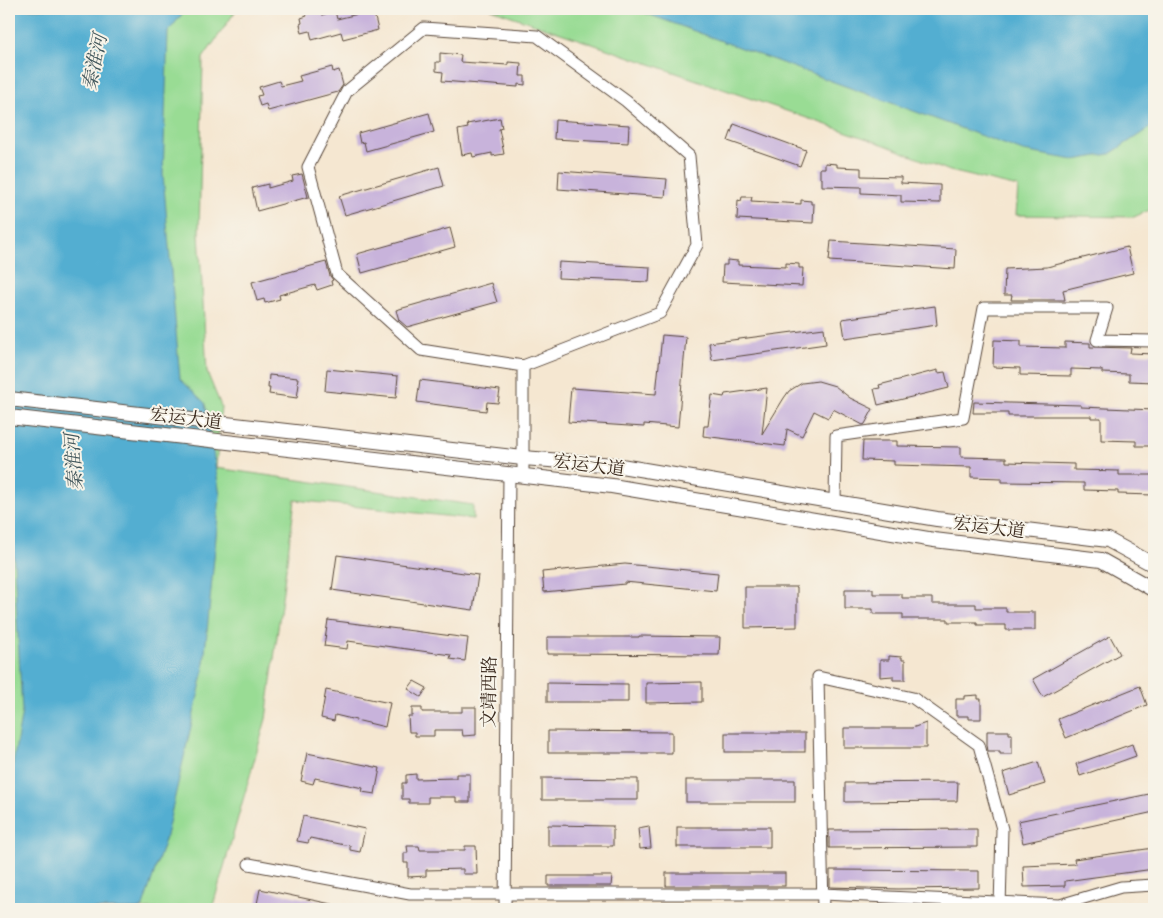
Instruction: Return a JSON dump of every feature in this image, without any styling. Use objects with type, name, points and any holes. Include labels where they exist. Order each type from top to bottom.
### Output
[{"type":"main road","name":"宏运大道","points":[[9,399],[523,458],[615,465],[937,519],[1108,540],[1154,566]]},
{"type":"main road","name":"宏运大道","points":[[9,417],[612,486],[934,540],[1101,560],[1154,590]]},
{"type":"street","points":[[424,28],[537,36],[626,101],[689,156],[697,245],[660,314],[523,366],[421,350],[337,274],[308,167],[347,91],[424,28]]},
{"type":"street","points":[[835,502],[836,436],[963,418],[984,308],[1107,308],[1097,340],[1154,341]]},
{"type":"street","name":"文靖西路","points":[[505,909],[516,475],[523,458],[523,366]]},
{"type":"street","points":[[823,909],[818,677],[913,698],[978,745],[1002,829],[1000,906]]},
{"type":"street","points":[[249,864],[410,894],[823,894],[1000,906],[1060,905],[1120,887],[1154,885]]},
{"type":"green space","points":[[9,9],[237,9],[203,58],[199,233],[207,372],[221,406],[216,468],[473,505],[473,519],[295,500],[266,719],[212,909],[9,909]]},
{"type":"green space","points":[[491,9],[1097,9],[1154,95],[1154,208],[1134,217],[1016,215],[1018,187],[950,171],[885,145]]},
{"type":"water","name":"秦淮河","points":[[9,9],[186,9],[168,32],[163,174],[180,379],[205,403],[220,495],[203,674],[165,840],[142,909],[9,909],[9,787],[22,711],[9,481]]},
{"type":"water","points":[[634,9],[1154,9],[1154,125],[1110,154],[1074,160],[1023,151]]},
{"type":"building","points":[[357,9],[373,9],[378,30],[343,39],[341,32],[312,40],[310,31],[302,33],[301,18],[307,16],[306,14],[321,10],[322,15],[335,11],[337,19],[358,14]]},
{"type":"building","points":[[440,53],[461,55],[460,62],[508,65],[508,62],[521,63],[520,76],[525,76],[525,85],[518,84],[518,87],[442,81],[443,72],[436,71],[436,62],[440,62]]},
{"type":"building","points":[[332,67],[333,72],[339,70],[343,85],[338,92],[268,111],[266,104],[260,106],[257,96],[262,95],[259,87],[279,81],[281,86],[301,81],[299,76]]},
{"type":"building","points":[[429,113],[434,132],[366,151],[364,142],[360,143],[358,133]]},
{"type":"building","points":[[500,118],[502,128],[499,129],[504,154],[492,156],[492,153],[473,157],[472,153],[462,155],[458,130],[468,128],[467,124]]},
{"type":"building","points":[[555,120],[629,125],[628,143],[554,139]]},
{"type":"building","points":[[734,124],[806,150],[800,166],[728,141]]},
{"type":"building","points":[[825,163],[837,164],[837,167],[861,168],[861,176],[901,177],[901,183],[940,185],[940,203],[901,202],[901,195],[861,193],[861,187],[822,186],[820,168],[825,168]]},
{"type":"building","points":[[439,167],[444,186],[345,215],[339,196]]},
{"type":"building","points":[[559,171],[667,179],[665,197],[558,189]]},
{"type":"building","points":[[302,174],[308,197],[257,211],[252,188],[268,184],[268,188],[293,181],[292,176]]},
{"type":"building","points":[[742,197],[752,197],[751,201],[801,204],[801,200],[811,201],[811,204],[814,204],[813,223],[737,219],[738,200],[741,201]]},
{"type":"building","points":[[450,228],[455,247],[362,273],[357,254]]},
{"type":"building","points":[[831,241],[956,249],[955,269],[829,261]]},
{"type":"building","points":[[1127,247],[1133,273],[1063,290],[1065,300],[1011,300],[1012,295],[1004,295],[1005,269],[1047,267]]},
{"type":"building","points":[[727,260],[738,261],[738,265],[786,267],[786,263],[799,264],[799,268],[803,268],[802,286],[722,282],[723,265],[727,265]]},
{"type":"building","points":[[326,262],[333,280],[331,281],[332,285],[317,290],[315,285],[279,295],[280,299],[265,303],[264,299],[257,301],[252,282]]},
{"type":"building","points":[[559,262],[650,267],[649,282],[558,278]]},
{"type":"building","points":[[491,283],[497,302],[407,327],[399,320],[396,310]]},
{"type":"building","points":[[935,306],[937,325],[845,338],[842,319]]},
{"type":"building","points":[[824,328],[826,344],[712,360],[709,343]]},
{"type":"building","points":[[662,335],[686,337],[678,427],[644,424],[644,427],[568,422],[571,388],[656,394]]},
{"type":"building","points":[[994,340],[1021,341],[1021,347],[1065,348],[1065,342],[1090,343],[1090,347],[1131,348],[1130,353],[1154,354],[1154,382],[1129,381],[1129,374],[1102,373],[1102,370],[1071,369],[1071,376],[1020,375],[1020,368],[993,367]]},
{"type":"building","points":[[327,369],[398,376],[396,398],[325,391]]},
{"type":"building","points":[[938,370],[938,373],[945,372],[949,388],[878,405],[874,389],[880,388],[879,385]]},
{"type":"building","points":[[269,375],[298,378],[297,398],[269,394]]},
{"type":"building","points":[[420,380],[500,390],[498,403],[487,402],[486,411],[417,402]]},
{"type":"building","points":[[818,381],[835,386],[850,398],[873,409],[865,424],[863,425],[833,409],[828,418],[814,411],[802,436],[787,429],[785,446],[703,436],[704,426],[708,426],[712,395],[724,397],[725,394],[767,388],[762,434],[789,391],[802,383]]},
{"type":"building","points":[[974,402],[1081,405],[1081,407],[1154,410],[1154,446],[1136,446],[1136,441],[1101,440],[1101,418],[1091,418],[1091,416],[1008,416],[1008,413],[973,413]]},
{"type":"building","points":[[863,441],[897,441],[897,446],[961,447],[961,457],[1006,458],[1006,462],[1074,464],[1074,470],[1119,471],[1119,475],[1154,475],[1154,495],[1118,494],[1118,491],[1084,490],[1084,483],[1002,482],[1002,478],[971,477],[971,467],[894,465],[894,461],[862,460]]},
{"type":"building","points":[[337,555],[478,575],[473,610],[332,590]]},
{"type":"building","points":[[625,564],[718,573],[716,591],[625,582],[625,584],[544,592],[542,572]]},
{"type":"building","points":[[745,587],[797,587],[797,627],[745,628]]},
{"type":"building","points":[[845,589],[873,589],[873,594],[902,594],[902,598],[932,598],[932,604],[976,604],[976,608],[1006,608],[1006,612],[1035,612],[1035,630],[1006,630],[1006,625],[948,622],[948,619],[903,619],[903,614],[873,614],[873,609],[845,609]]},
{"type":"building","points":[[328,620],[468,638],[465,661],[450,659],[451,655],[348,641],[347,649],[324,646]]},
{"type":"building","points":[[1110,636],[1120,654],[1043,697],[1033,679]]},
{"type":"building","points":[[547,637],[720,637],[719,655],[547,654]]},
{"type":"building","points":[[889,656],[902,657],[902,660],[905,660],[905,680],[893,680],[893,676],[880,677],[880,660],[889,660]]},
{"type":"building","points":[[414,681],[427,688],[421,697],[408,689]]},
{"type":"building","points":[[702,682],[702,702],[646,703],[646,683]]},
{"type":"building","points":[[547,683],[628,684],[628,702],[547,702]]},
{"type":"building","points":[[1140,686],[1147,705],[1066,738],[1058,719]]},
{"type":"building","points":[[326,690],[390,703],[385,727],[335,715],[334,721],[321,718]]},
{"type":"building","points":[[978,695],[978,699],[981,699],[981,719],[969,719],[969,716],[956,716],[956,699],[964,699],[964,696]]},
{"type":"building","points":[[462,707],[476,707],[476,735],[463,736],[462,730],[434,730],[434,736],[415,736],[415,732],[409,732],[408,716],[412,716],[412,708],[422,708],[422,712],[462,712]]},
{"type":"building","points":[[926,723],[926,748],[844,748],[844,728],[912,728]]},
{"type":"building","points":[[548,731],[672,732],[672,753],[548,753]]},
{"type":"building","points":[[987,731],[1009,731],[1009,734],[1012,734],[1012,754],[988,751]]},
{"type":"building","points":[[725,733],[805,733],[805,752],[725,752]]},
{"type":"building","points":[[1132,744],[1136,756],[1080,776],[1076,764]]},
{"type":"building","points":[[307,753],[380,768],[375,794],[362,792],[363,788],[315,778],[313,784],[301,781]]},
{"type":"building","points":[[1038,762],[1045,784],[1009,795],[1003,773]]},
{"type":"building","points":[[416,774],[416,779],[456,778],[456,774],[470,774],[470,802],[456,802],[456,797],[428,797],[428,803],[409,803],[409,799],[402,799],[402,783],[406,783],[406,775]]},
{"type":"building","points":[[542,778],[638,779],[638,800],[542,800]]},
{"type":"building","points":[[686,780],[795,780],[795,802],[686,802]]},
{"type":"building","points":[[958,782],[957,801],[845,802],[845,783]]},
{"type":"building","points":[[1154,793],[1154,812],[1023,843],[1018,821]]},
{"type":"building","points":[[303,816],[365,829],[360,852],[350,850],[350,846],[310,838],[308,843],[297,841]]},
{"type":"building","points":[[548,825],[613,826],[613,846],[548,846]]},
{"type":"building","points":[[649,826],[651,848],[640,849],[638,828]]},
{"type":"building","points":[[677,827],[770,827],[770,847],[677,847]]},
{"type":"building","points":[[977,829],[977,847],[829,848],[829,830]]},
{"type":"building","points":[[407,846],[419,846],[420,850],[465,850],[465,846],[476,846],[477,874],[463,874],[463,869],[426,870],[426,876],[408,877],[408,863],[404,863],[404,853],[408,853]]},
{"type":"building","points":[[1154,848],[1154,869],[1065,881],[1065,886],[1024,887],[1023,866],[1075,864],[1074,859]]},
{"type":"building","points":[[830,870],[979,871],[979,888],[898,889],[830,887]]},
{"type":"building","points":[[666,873],[785,873],[785,886],[666,886]]},
{"type":"building","points":[[548,876],[612,876],[611,886],[548,886]]},
{"type":"building","points":[[260,889],[336,905],[335,909],[256,909]]}]
